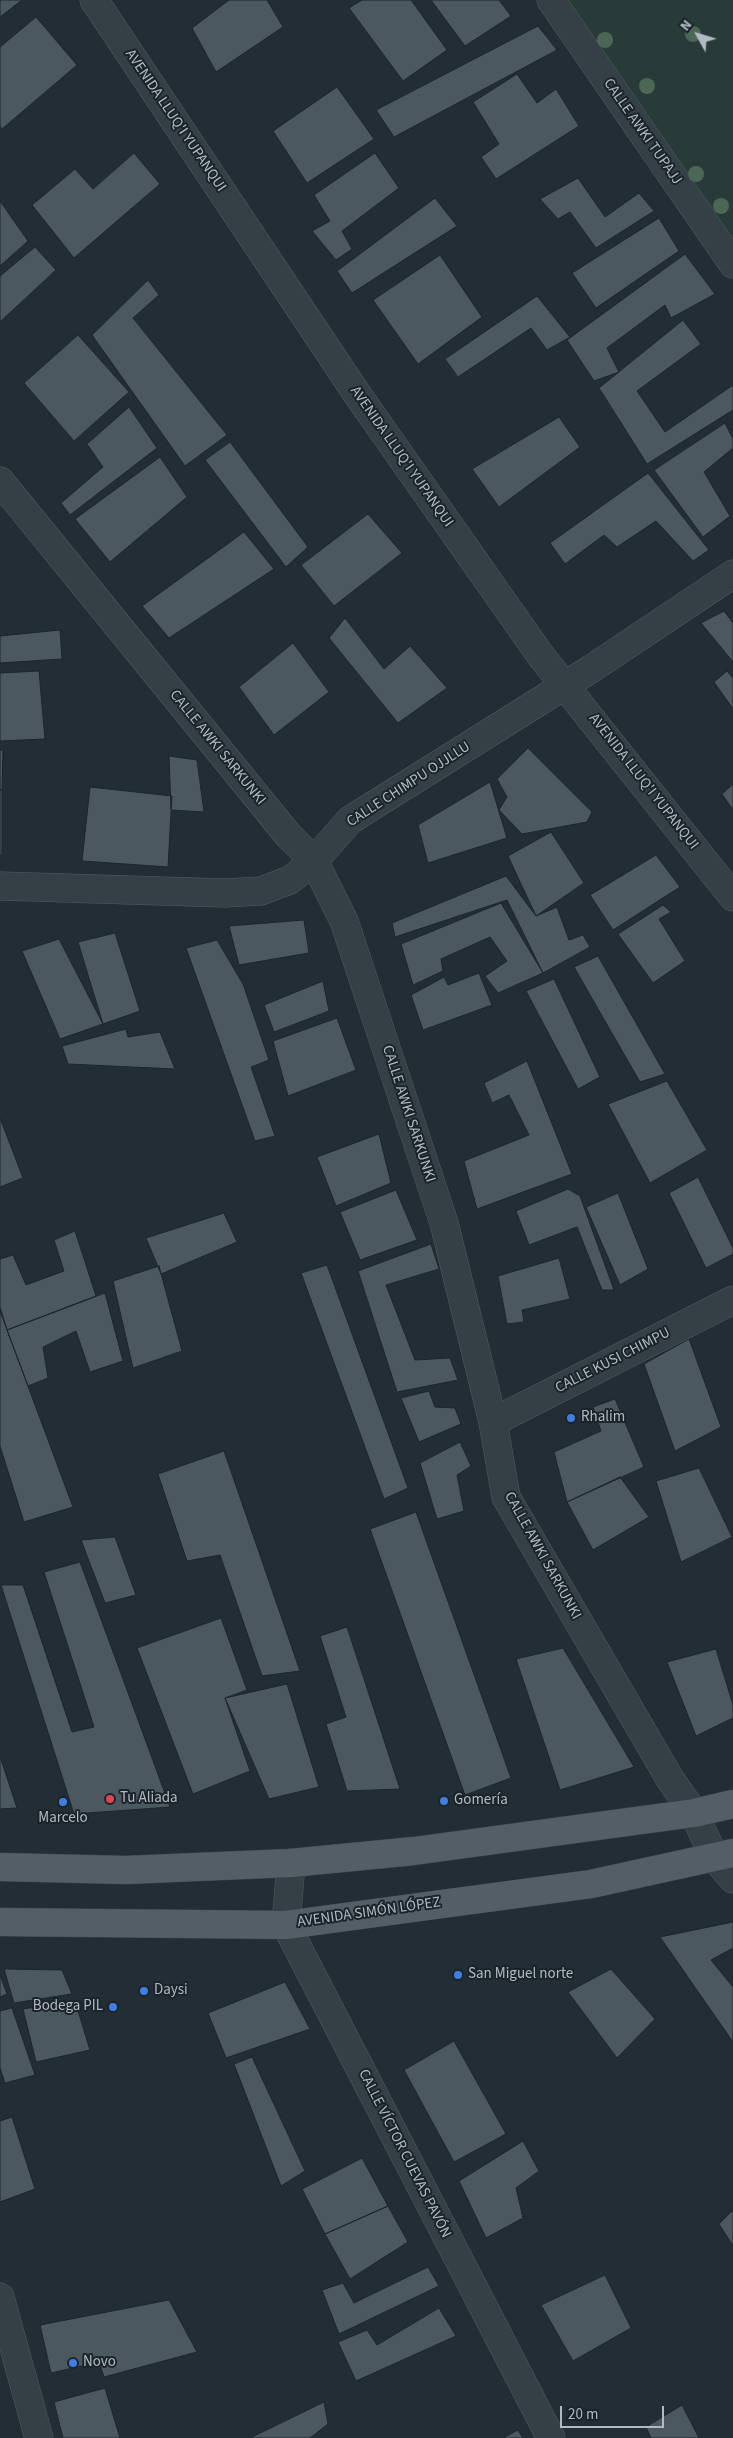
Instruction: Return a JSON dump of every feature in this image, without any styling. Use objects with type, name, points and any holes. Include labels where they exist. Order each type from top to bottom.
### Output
[{"type":"main road","points":[[0,1867],[126,1870],[291,1863],[414,1851],[694,1813],[733,1804]]},
{"type":"main road","name":"AVENIDA SIMÓN LÓPEZ","points":[[0,1922],[286,1925],[591,1884],[724,1855]]},
{"type":"street","name":"AVENIDA LLUQ'I YUPANQUI","points":[[94,0],[357,394],[540,656],[733,897]]},
{"type":"street","name":"CALLE AWKI TUPAJJ","points":[[551,0],[733,264]]},
{"type":"street","name":"CALLE AWKI SARKUNKI","points":[[0,481],[288,835],[314,861],[344,921],[444,1224],[493,1422],[506,1497],[670,1779],[724,1855],[733,1879]]},
{"type":"street","name":"CALLE CHIMPU OJJLLU","points":[[0,886],[196,893],[261,891],[290,880],[314,861],[350,820],[733,574]]},
{"type":"street","name":"CALLE KUSI CHIMPU","points":[[493,1422],[733,1300]]},
{"type":"street","points":[[286,1925],[291,1863]]},
{"type":"street","name":"CALLE VÍCTOR CUEVAS PAVÓN","points":[[286,1925],[551,2438]]},
{"type":"street","points":[[0,2297],[39,2438]]},
{"type":"green space","points":[[568,0],[733,0],[733,241]]},
{"type":"building","points":[[0,0],[22,0],[0,17]]},
{"type":"building","points":[[229,0],[267,0],[283,27],[216,72],[192,28]]},
{"type":"building","points":[[362,0],[411,0],[447,50],[403,81],[349,8]]},
{"type":"building","points":[[431,0],[499,0],[511,16],[465,46]]},
{"type":"building","points":[[36,17],[77,65],[2,129],[0,126],[0,47]]},
{"type":"building","points":[[538,26],[557,50],[394,137],[376,110]]},
{"type":"building","points":[[517,74],[537,103],[556,89],[579,126],[496,179],[481,157],[499,144],[473,102]]},
{"type":"building","points":[[337,87],[374,139],[307,183],[273,131]]},
{"type":"building","points":[[134,153],[160,184],[74,258],[32,205],[75,169],[93,189]]},
{"type":"building","points":[[375,153],[399,188],[342,231],[352,249],[336,260],[312,231],[330,221],[314,195]]},
{"type":"building","points":[[578,178],[605,217],[639,193],[654,211],[596,248],[570,212],[558,219],[540,199]]},
{"type":"building","points":[[435,198],[457,226],[352,293],[337,271]]},
{"type":"building","points":[[0,201],[28,241],[0,266]]},
{"type":"building","points":[[659,218],[679,251],[596,308],[572,273]]},
{"type":"building","points":[[35,247],[56,270],[0,322],[0,276]]},
{"type":"building","points":[[685,254],[715,294],[671,318],[665,305],[607,348],[619,372],[594,381],[567,340]]},
{"type":"building","points":[[440,255],[482,317],[418,364],[373,300]]},
{"type":"building","points":[[148,280],[159,295],[133,318],[227,435],[185,466],[92,335]]},
{"type":"building","points":[[537,296],[570,337],[547,350],[531,328],[458,377],[445,359]]},
{"type":"building","points":[[683,320],[701,344],[637,391],[665,432],[733,385],[733,410],[647,464],[599,388]]},
{"type":"building","points":[[78,335],[129,392],[74,441],[24,383]]},
{"type":"building","points":[[129,407],[157,448],[70,515],[61,503],[103,467],[87,444]]},
{"type":"building","points":[[559,417],[580,447],[499,507],[472,469]]},
{"type":"building","points":[[725,423],[733,439],[733,448],[704,472],[730,516],[703,537],[654,470]]},
{"type":"building","points":[[230,442],[308,547],[286,567],[205,460]]},
{"type":"building","points":[[160,457],[187,497],[110,562],[75,519]]},
{"type":"building","points":[[648,473],[709,550],[693,561],[656,521],[617,547],[604,535],[565,564],[550,543]]},
{"type":"building","points":[[368,514],[402,553],[334,606],[301,565]]},
{"type":"building","points":[[244,532],[274,569],[169,638],[142,606]]},
{"type":"building","points":[[724,611],[733,623],[733,662],[701,623]]},
{"type":"building","points":[[345,618],[384,669],[410,646],[447,688],[398,723],[329,638]]},
{"type":"building","points":[[60,630],[62,659],[0,663],[0,636]]},
{"type":"building","points":[[293,643],[329,692],[274,735],[239,687]]},
{"type":"building","points":[[39,671],[45,739],[0,741],[0,673]]},
{"type":"building","points":[[727,671],[733,678],[733,709],[714,682]]},
{"type":"building","points":[[528,748],[592,812],[587,822],[522,834],[499,810],[507,797],[497,779]]},
{"type":"building","points":[[0,750],[3,750],[2,790],[0,790]]},
{"type":"building","points":[[169,756],[197,760],[204,812],[171,810]]},
{"type":"building","points":[[490,782],[507,838],[428,863],[418,825]]},
{"type":"building","points":[[733,784],[733,810],[722,794]]},
{"type":"building","points":[[90,787],[172,796],[168,867],[82,861]]},
{"type":"building","points":[[0,790],[2,790],[2,855],[0,855]]},
{"type":"building","points":[[551,832],[584,883],[536,916],[508,856]]},
{"type":"building","points":[[656,855],[680,887],[613,930],[590,895]]},
{"type":"building","points":[[506,876],[536,916],[557,907],[569,940],[583,935],[590,947],[543,973],[507,900],[395,937],[392,923]]},
{"type":"building","points":[[501,903],[543,973],[498,993],[485,976],[507,961],[490,937],[441,959],[443,971],[413,985],[401,944]]},
{"type":"building","points":[[663,905],[671,912],[659,919],[685,961],[653,983],[618,934]]},
{"type":"building","points":[[304,920],[309,953],[239,965],[229,926]]},
{"type":"building","points":[[115,933],[140,1011],[103,1024],[78,942]]},
{"type":"building","points":[[59,939],[103,1024],[60,1039],[22,951]]},
{"type":"building","points":[[217,940],[243,984],[269,1060],[251,1067],[275,1136],[255,1141],[186,948]]},
{"type":"building","points":[[598,956],[665,1074],[640,1082],[574,967]]},
{"type":"building","points":[[479,973],[492,1005],[423,1030],[411,995],[444,977],[448,985]]},
{"type":"building","points":[[554,979],[600,1077],[578,1089],[526,991]]},
{"type":"building","points":[[323,981],[329,1011],[274,1032],[264,1005]]},
{"type":"building","points":[[337,1018],[356,1070],[288,1096],[273,1041]]},
{"type":"building","points":[[126,1029],[128,1037],[160,1032],[175,1069],[68,1064],[62,1046]]},
{"type":"building","points":[[527,1061],[572,1174],[477,1209],[464,1161],[529,1135],[509,1095],[492,1103],[484,1083]]},
{"type":"building","points":[[667,1081],[707,1150],[650,1183],[608,1104]]},
{"type":"building","points":[[0,1118],[23,1178],[0,1187]]},
{"type":"building","points":[[379,1134],[391,1183],[336,1206],[317,1157]]},
{"type":"building","points":[[698,1177],[733,1248],[733,1254],[706,1268],[669,1193]]},
{"type":"building","points":[[568,1189],[580,1196],[614,1290],[602,1290],[577,1227],[529,1245],[516,1211]]},
{"type":"building","points":[[396,1190],[417,1240],[360,1260],[340,1212]]},
{"type":"building","points":[[618,1193],[648,1269],[620,1285],[586,1207]]},
{"type":"building","points":[[224,1213],[237,1242],[161,1274],[146,1238]]},
{"type":"building","points":[[75,1231],[96,1296],[7,1330],[0,1307],[0,1259],[13,1255],[26,1285],[64,1271],[54,1240]]},
{"type":"building","points":[[431,1244],[439,1269],[386,1285],[415,1360],[450,1358],[458,1380],[397,1392],[358,1271]]},
{"type":"building","points":[[559,1258],[570,1299],[522,1310],[524,1322],[507,1324],[498,1276]]},
{"type":"building","points":[[327,1265],[408,1488],[384,1499],[301,1273]]},
{"type":"building","points":[[159,1266],[182,1351],[133,1368],[113,1281]]},
{"type":"building","points":[[105,1293],[123,1361],[90,1372],[76,1331],[43,1347],[48,1378],[28,1386],[7,1330]]},
{"type":"building","points":[[0,1311],[73,1507],[24,1522],[0,1446]]},
{"type":"building","points":[[689,1339],[721,1427],[675,1451],[644,1364]]},
{"type":"building","points":[[429,1391],[435,1407],[455,1408],[461,1424],[419,1442],[401,1398]]},
{"type":"building","points":[[615,1399],[644,1467],[567,1502],[554,1452],[601,1431],[593,1407]]},
{"type":"building","points":[[460,1442],[471,1466],[457,1475],[464,1511],[437,1519],[420,1463]]},
{"type":"building","points":[[224,1451],[300,1671],[262,1676],[220,1555],[187,1561],[158,1474]]},
{"type":"building","points":[[699,1468],[732,1537],[681,1562],[656,1481]]},
{"type":"building","points":[[620,1477],[649,1517],[593,1550],[567,1502]]},
{"type":"building","points":[[416,1512],[511,1778],[465,1795],[370,1529]]},
{"type":"building","points":[[115,1537],[136,1595],[105,1603],[81,1540]]},
{"type":"building","points":[[80,1562],[170,1807],[74,1814],[1,1585],[23,1585],[72,1732],[94,1727],[44,1572]]},
{"type":"building","points":[[221,1618],[247,1690],[225,1698],[250,1771],[193,1794],[137,1648]]},
{"type":"building","points":[[347,1627],[400,1789],[347,1791],[326,1724],[346,1717],[320,1636]]},
{"type":"building","points":[[563,1648],[634,1767],[560,1790],[516,1659]]},
{"type":"building","points":[[716,1649],[733,1705],[733,1718],[696,1736],[667,1662]]},
{"type":"building","points":[[287,1684],[319,1787],[269,1799],[225,1698]]},
{"type":"building","points":[[0,1756],[17,1808],[0,1809]]},
{"type":"building","points":[[733,1922],[733,1948],[711,1960],[733,1987],[733,2042],[660,1937]]},
{"type":"building","points":[[4,1969],[62,1970],[72,1994],[14,2003]]},
{"type":"building","points":[[611,1969],[655,2019],[617,2058],[568,1992]]},
{"type":"building","points":[[0,1975],[7,1994],[0,1997]]},
{"type":"building","points":[[285,1982],[310,2029],[226,2058],[208,2013]]},
{"type":"building","points":[[75,2001],[90,2050],[36,2062],[23,2009]]},
{"type":"building","points":[[12,2008],[35,2075],[5,2083],[0,2068],[0,2011]]},
{"type":"building","points":[[454,2041],[506,2134],[454,2162],[404,2070]]},
{"type":"building","points":[[252,2057],[305,2171],[281,2186],[234,2064]]},
{"type":"building","points":[[12,2117],[35,2189],[0,2202],[0,2121]]},
{"type":"building","points":[[523,2141],[539,2171],[516,2188],[523,2218],[486,2238],[459,2181]]},
{"type":"building","points":[[362,2158],[388,2206],[325,2234],[302,2189]]},
{"type":"building","points":[[388,2206],[408,2242],[350,2279],[325,2234]]},
{"type":"building","points":[[733,2210],[733,2246],[719,2224]]},
{"type":"building","points":[[428,2267],[439,2286],[339,2334],[322,2290],[343,2283],[354,2303]]},
{"type":"building","points":[[605,2275],[631,2328],[573,2361],[541,2305]]},
{"type":"building","points":[[169,2300],[197,2352],[104,2377],[99,2362],[51,2373],[40,2325]]},
{"type":"building","points":[[439,2308],[456,2336],[356,2381],[338,2342],[367,2330],[377,2345]]},
{"type":"building","points":[[105,2388],[120,2438],[63,2438],[54,2402]]},
{"type":"building","points":[[324,2402],[328,2424],[310,2438],[250,2438]]},
{"type":"building","points":[[682,2405],[699,2438],[651,2438],[646,2427]]},
{"type":"building","points":[[518,2430],[523,2438],[503,2438]]},
{"type":"place","name":"Rhalim","points":[[571,1418]]},
{"type":"place","name":"Tu Aliada","points":[[110,1799]]},
{"type":"place","name":"Gomería","points":[[444,1801]]},
{"type":"place","name":"Marcelo","points":[[63,1802]]},
{"type":"place","name":"San Miguel norte","points":[[458,1975]]},
{"type":"place","name":"Daysi","points":[[144,1991]]},
{"type":"place","name":"Bodega PIL","points":[[113,2007]]},
{"type":"place","name":"Novo","points":[[73,2363]]}]
